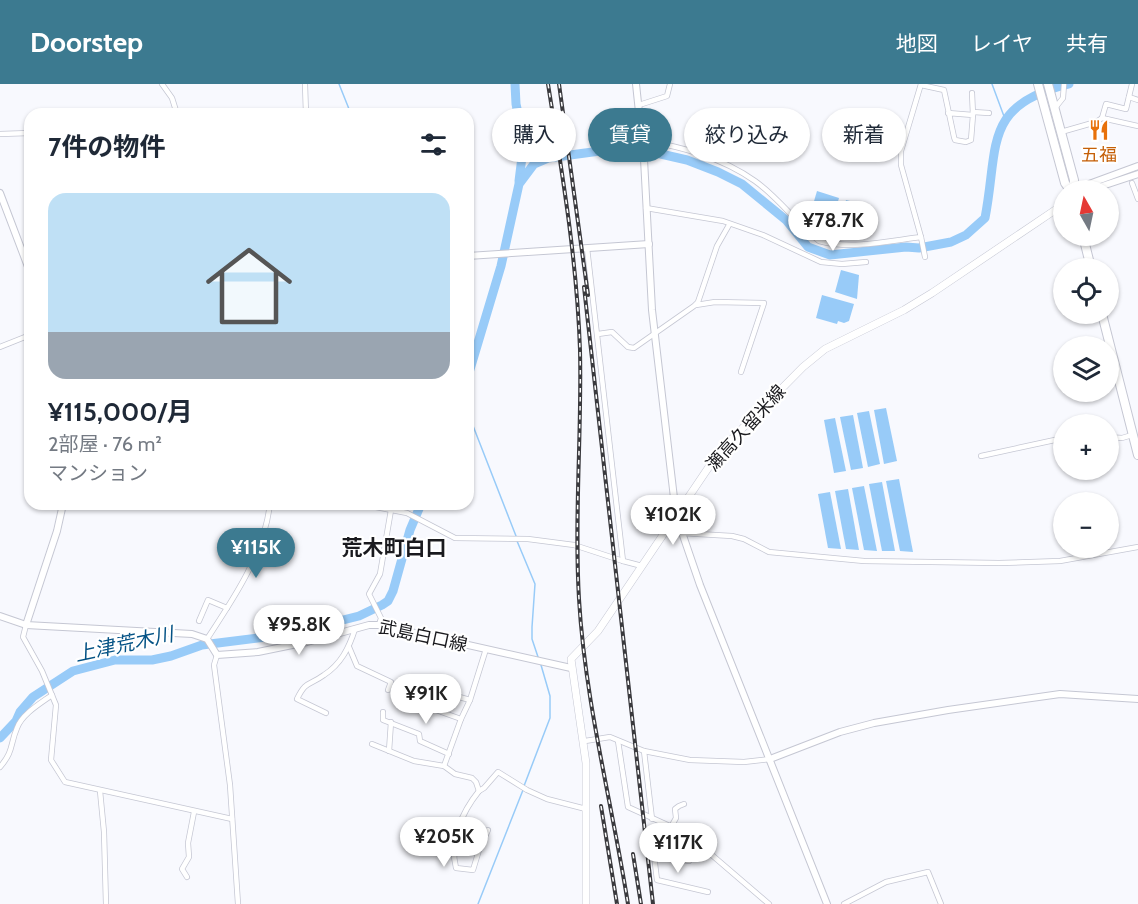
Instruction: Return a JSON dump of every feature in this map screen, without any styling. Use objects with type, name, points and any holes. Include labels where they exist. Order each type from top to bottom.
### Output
[{"type":"highway","points":[[1038,84],[1061,132],[1074,180]]},
{"type":"highway","points":[[1048,84],[1050,110],[1064,180]]},
{"type":"highway","points":[[1104,324],[1138,455]]},
{"type":"main road","name":"瀬高久留米線","points":[[571,668],[571,659],[598,631],[719,452],[796,374],[825,349],[904,310],[1053,211]]},
{"type":"main road","points":[[571,668],[585,741],[586,904]]},
{"type":"street","points":[[162,84],[172,98],[175,108]]},
{"type":"street","points":[[305,84],[306,108]]},
{"type":"street","points":[[636,84],[639,108]]},
{"type":"street","points":[[639,105],[667,96],[670,84]]},
{"type":"street","points":[[925,257],[901,165],[900,151],[921,84],[944,90],[955,140],[966,142],[971,140],[972,93]]},
{"type":"street","points":[[1050,110],[1063,99],[1064,84]]},
{"type":"street","points":[[1061,132],[1096,122],[1102,118],[1106,104],[1126,109],[1132,84]]},
{"type":"street","points":[[1129,97],[1138,100]]},
{"type":"street","points":[[948,113],[988,113]]},
{"type":"street","points":[[1102,118],[1138,126]]},
{"type":"street","points":[[0,134],[24,133]]},
{"type":"street","points":[[672,145],[707,155],[754,180],[819,242],[832,245],[865,244],[921,237]]},
{"type":"street","points":[[644,162],[654,332],[676,515],[681,533],[827,904]]},
{"type":"street","points":[[1100,180],[1138,166]]},
{"type":"street","points":[[1119,180],[1138,174]]},
{"type":"street","points":[[1132,183],[1138,199]]},
{"type":"street","points":[[0,193],[24,256]]},
{"type":"street","points":[[646,208],[723,221],[763,235],[821,262],[842,264],[866,262]]},
{"type":"street","points":[[695,305],[717,246],[729,225]]},
{"type":"street","points":[[474,256],[649,244]]},
{"type":"street","points":[[587,248],[623,561]]},
{"type":"street","points":[[598,334],[612,332],[631,348],[695,305],[715,302],[764,303],[741,372]]},
{"type":"street","points":[[0,347],[24,337]]},
{"type":"street","points":[[1119,438],[1132,435]]},
{"type":"street","points":[[981,456],[1053,440]]},
{"type":"street","points":[[62,510],[24,637],[56,705],[52,761],[65,782],[232,819]]},
{"type":"street","points":[[207,639],[240,589],[267,523],[269,510]]},
{"type":"street","points":[[380,621],[369,596],[380,574],[391,510],[407,513],[455,538],[528,539],[574,545],[642,567]]},
{"type":"street","points":[[681,533],[732,536],[744,539],[769,552],[864,561],[999,563],[1060,561],[1138,547]]},
{"type":"street","points":[[199,621],[209,597],[227,608]]},
{"type":"street","points":[[0,616],[26,625],[192,634],[207,639],[215,653],[215,675],[230,785],[237,904]]},
{"type":"street","name":"武島白口線","points":[[215,653],[258,652],[307,642],[380,621],[486,649],[571,668]]},
{"type":"street","points":[[326,713],[297,699],[304,686],[334,668],[349,647],[355,629]]},
{"type":"street","points":[[349,647],[357,666],[391,682],[388,690]]},
{"type":"street","points":[[444,766],[470,700],[486,649]]},
{"type":"street","points":[[461,719],[433,709],[438,691],[470,700]]},
{"type":"street","points":[[0,767],[12,747],[17,728],[30,712],[51,693]]},
{"type":"street","points":[[585,741],[610,737],[644,751],[696,761],[744,762],[770,759],[840,732],[874,723],[959,708],[1060,694],[1138,699]]},
{"type":"street","points":[[383,712],[383,720],[419,734],[420,741],[448,754]]},
{"type":"street","points":[[388,751],[391,722]]},
{"type":"street","points":[[618,741],[628,807],[671,827],[710,852],[732,874],[769,904]]},
{"type":"street","points":[[372,744],[414,761],[444,766],[455,774],[472,778],[479,791]]},
{"type":"street","points":[[644,751],[652,819]]},
{"type":"street","points":[[488,830],[478,850],[473,870],[456,868],[453,846],[467,806],[498,772],[546,799],[586,808]]},
{"type":"street","points":[[100,791],[104,832],[106,904]]},
{"type":"street","points":[[665,857],[671,827],[676,818],[675,809],[684,804]]},
{"type":"street","points":[[186,877],[182,869],[189,856],[188,843],[194,812]]},
{"type":"street","points":[[689,861],[654,855],[657,880],[708,892]]},
{"type":"street","points":[[844,904],[886,882],[928,872],[941,904]]},
{"type":"water","points":[[817,191],[839,198],[827,240],[817,235],[807,225]]},
{"type":"water","points":[[846,200],[854,202],[856,226],[847,236],[831,239],[842,202],[845,203]]},
{"type":"water","points":[[841,270],[859,275],[857,299],[835,292]]},
{"type":"water","points":[[822,295],[854,304],[849,321],[844,323],[838,321],[837,324],[816,318]]},
{"type":"water","points":[[886,408],[897,461],[884,464],[874,410]]},
{"type":"water","points":[[869,411],[880,464],[868,467],[857,413]]},
{"type":"water","points":[[853,415],[863,468],[851,470],[840,417]]},
{"type":"water","points":[[835,418],[846,471],[834,473],[824,420]]},
{"type":"water","points":[[899,479],[913,552],[900,551],[886,481]]},
{"type":"water","points":[[882,482],[895,551],[882,551],[869,484]]},
{"type":"water","points":[[864,486],[877,551],[864,550],[852,488]]},
{"type":"water","points":[[848,489],[859,550],[846,549],[835,491]]},
{"type":"water","points":[[830,492],[841,549],[828,548],[818,494]]},
{"type":"waterway","points":[[339,84],[349,108]]},
{"type":"waterway","points":[[515,84],[516,104],[524,141],[519,181]]},
{"type":"waterway","points":[[992,84],[1005,119]]},
{"type":"waterway","name":"上津荒木川","points":[[474,356],[501,266],[519,184],[534,164],[548,158],[600,151],[652,152],[687,160],[742,184],[786,220],[808,247],[830,255],[906,247],[919,248],[951,242],[966,235],[985,218],[995,149],[1008,117],[1021,104],[1041,93],[1069,84]]},
{"type":"waterway","points":[[474,428],[516,536]]},
{"type":"waterway","name":"上津荒木川","points":[[0,738],[16,721],[20,712],[33,697],[73,671],[115,660],[152,660],[202,645],[274,636],[359,616],[382,605],[388,601],[393,591],[410,530],[418,510]]},
{"type":"waterway","points":[[517,541],[535,584],[532,639],[538,657]]},
{"type":"waterway","points":[[524,786],[550,718],[550,696],[541,665]]},
{"type":"waterway","points":[[478,904],[523,790]]},
{"type":"railway","points":[[548,84],[576,283],[580,350],[578,568],[582,638],[593,714],[628,904]]},
{"type":"railway","points":[[559,84],[588,295]]},
{"type":"railway","points":[[584,287],[653,904]]},
{"type":"railway","points":[[601,806],[617,904]]},
{"type":"railway","points":[[633,854],[641,904]]},
{"type":"place","name":"五福","points":[[1099,130]]},
{"type":"district","name":"荒木町白口","points":[[394,547]]}]
